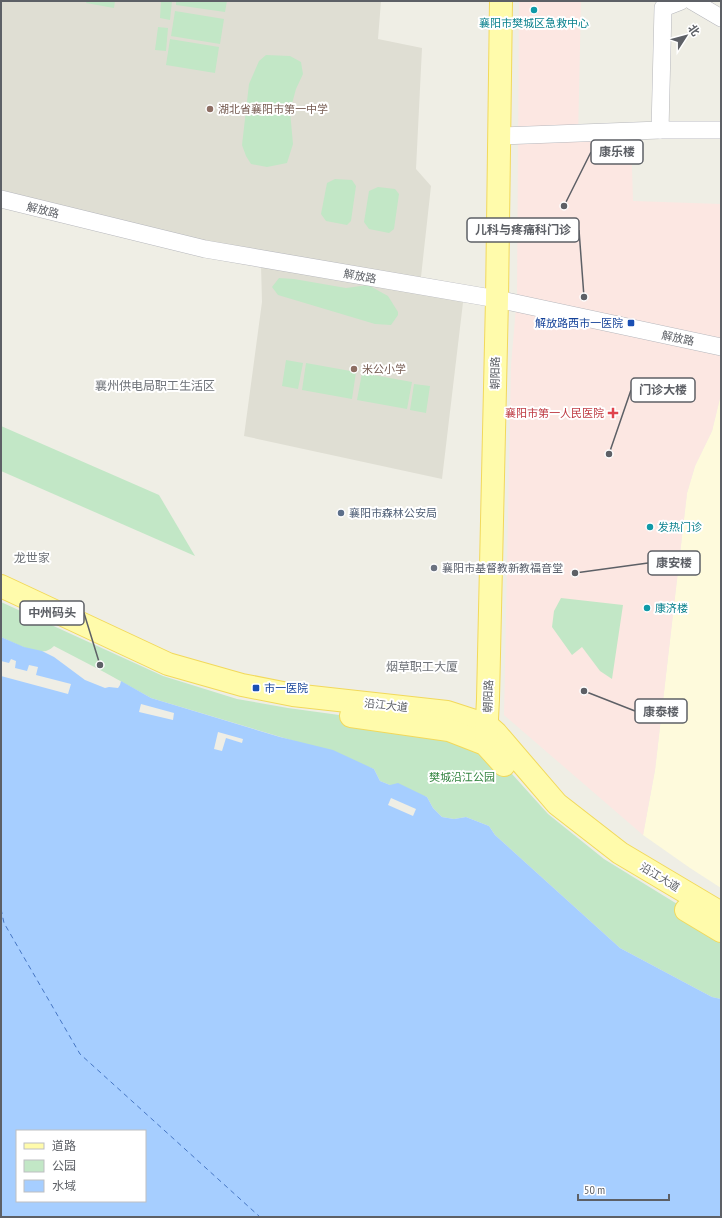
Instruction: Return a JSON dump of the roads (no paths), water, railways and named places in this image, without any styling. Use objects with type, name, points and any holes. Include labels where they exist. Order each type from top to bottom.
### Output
[{"type":"main road","name":"朝阳路","points":[[486,734],[497,299],[501,1]]},
{"type":"main road","name":"沿江大道","points":[[1,586],[168,664],[242,685],[293,695],[447,712],[486,734],[548,814],[604,859],[721,931]]},
{"type":"main road","name":"沿江大道","points":[[1,602],[163,676],[237,699],[288,708],[449,730],[486,734],[496,733],[557,804],[620,853],[721,913]]},
{"type":"street","points":[[660,130],[664,8],[680,1]]},
{"type":"street","points":[[692,1],[721,18]]},
{"type":"street","points":[[499,136],[660,130],[721,130]]},
{"type":"street","name":"解放路","points":[[1,200],[205,249],[497,299],[721,347]]},
{"type":"water","points":[[1,637],[24,647],[42,651],[54,657],[85,680],[105,688],[118,688],[121,681],[151,698],[280,737],[333,750],[374,769],[380,781],[390,785],[398,783],[427,797],[433,808],[442,817],[454,819],[466,817],[489,826],[495,835],[620,948],[712,997],[721,999],[721,1217],[1,1217]]},
{"type":"place","name":"襄阳市樊城区急救中心","points":[[534,10]]},
{"type":"place","name":"湖北省襄阳市第一中学","points":[[210,109]]},
{"type":"place","name":"康乐楼","points":[[564,206]]},
{"type":"place","name":"儿科与疼痛科门诊","points":[[584,297]]},
{"type":"place","name":"解放路西市一医院","points":[[631,323]]},
{"type":"place","name":"米公小学","points":[[354,369]]},
{"type":"place","name":"襄阳市第一人民医院","points":[[613,413]]},
{"type":"place","name":"门诊大楼","points":[[609,454]]},
{"type":"place","name":"襄阳市森林公安局","points":[[341,513]]},
{"type":"place","name":"发热门诊","points":[[650,527]]},
{"type":"place","name":"襄阳市基督教新教福音堂","points":[[434,568]]},
{"type":"place","name":"康安楼","points":[[575,573]]},
{"type":"place","name":"康济楼","points":[[647,608]]},
{"type":"place","name":"中州码头","points":[[100,665]]},
{"type":"place","name":"市一医院","points":[[256,688]]},
{"type":"place","name":"康泰楼","points":[[584,691]]},
{"type":"district","name":"襄州供电局职工生活区","points":[[155,385]]},
{"type":"district","name":"龙世家","points":[[32,557]]},
{"type":"district","name":"烟草职工大厦","points":[[422,666]]},
{"type":"park label","name":"樊城沿江公园","points":[[462,777]]}]
